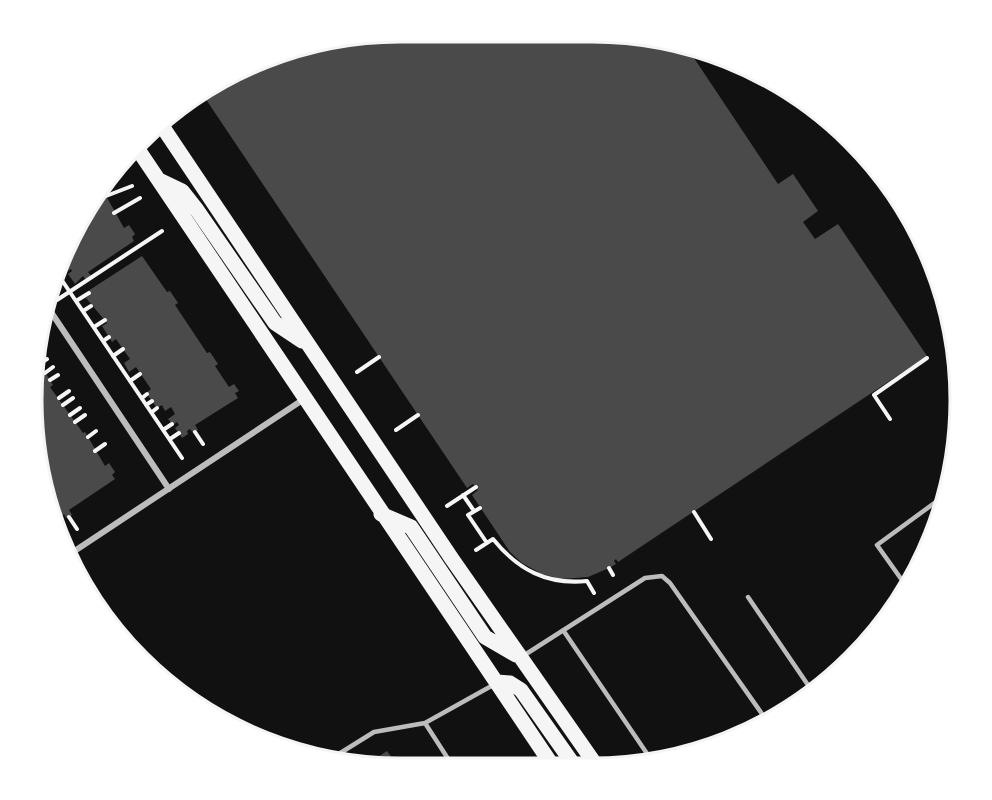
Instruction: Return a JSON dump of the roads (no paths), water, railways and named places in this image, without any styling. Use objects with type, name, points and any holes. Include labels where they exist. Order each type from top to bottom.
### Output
[{"type":"main road","points":[[165,130],[307,344],[591,758]]},
{"type":"main road","points":[[141,154],[381,514],[547,758]]},
{"type":"main road","points":[[158,180],[182,191],[275,324],[307,344]]},
{"type":"main road","points":[[381,514],[411,527],[484,637],[521,658]]},
{"type":"main road","points":[[497,682],[510,683],[521,690],[569,758]]},
{"type":"street","points":[[52,314],[169,489]]},
{"type":"street","points":[[75,550],[305,398]]},
{"type":"lane","points":[[902,580],[877,544],[935,502]]},
{"type":"lane","points":[[521,658],[645,578],[662,576],[670,583],[762,714]]},
{"type":"lane","points":[[748,597],[808,685]]},
{"type":"lane","points":[[563,630],[646,754]]},
{"type":"lane","points":[[341,753],[374,732],[425,723],[497,682]]},
{"type":"lane","points":[[425,723],[448,758]]}]
